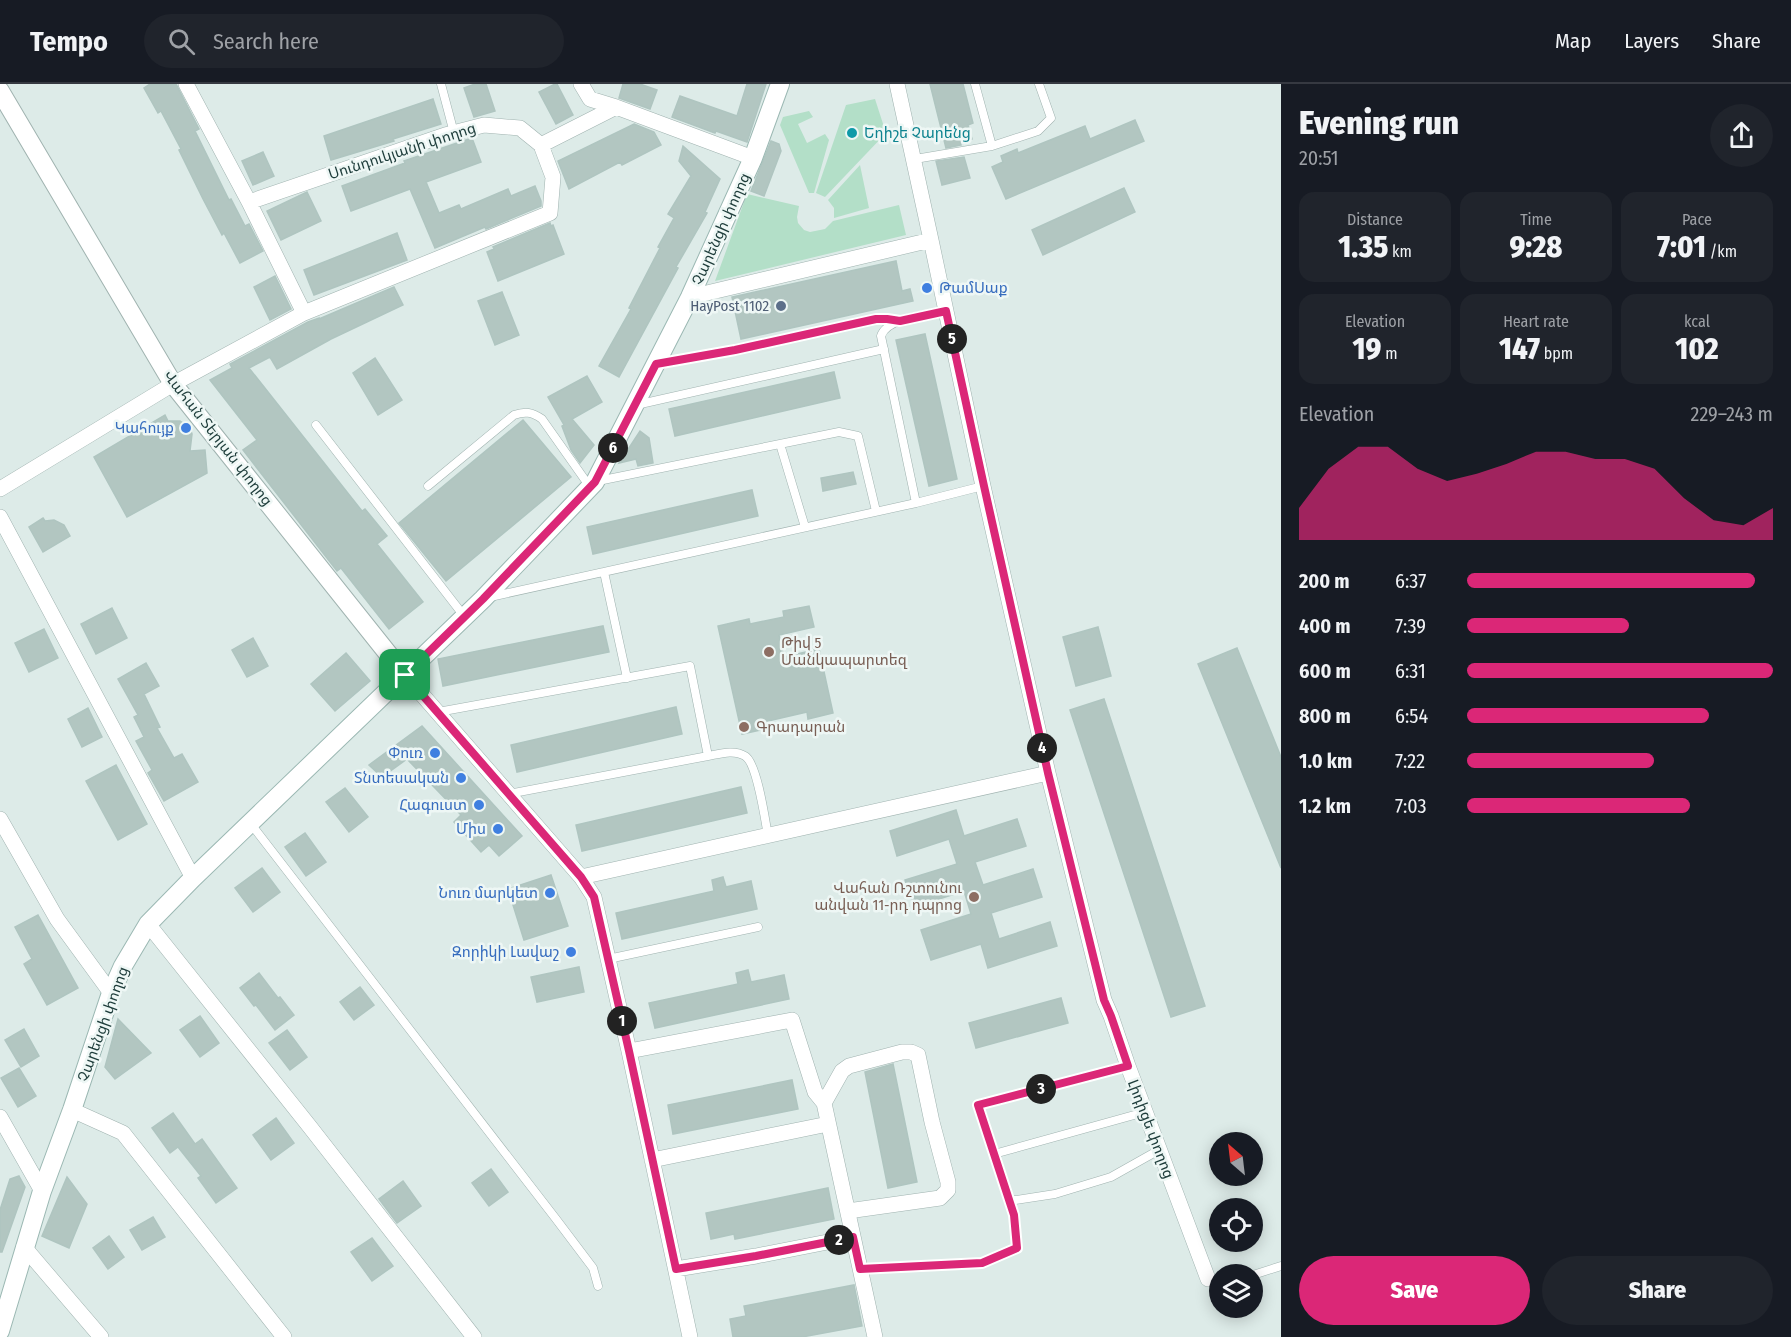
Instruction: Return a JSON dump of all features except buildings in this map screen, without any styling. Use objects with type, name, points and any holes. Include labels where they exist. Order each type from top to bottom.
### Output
[{"type":"main road","name":"Չարենցի փողոց","points":[[0,1331],[42,1191],[111,993],[123,966],[148,924],[465,617],[592,484],[690,297],[753,158],[780,84]]},
{"type":"main road","name":"Վահան Տերյան փողոց","points":[[0,90],[173,384],[405,675]]},
{"type":"street","points":[[186,84],[249,202],[304,313]]},
{"type":"street","points":[[581,84],[590,99],[753,158]]},
{"type":"street","name":"Լիդիցե փողոց","points":[[897,84],[1048,773],[1104,1000],[1208,1279]]},
{"type":"street","points":[[0,489],[173,384],[304,313],[550,213],[554,177],[541,146],[616,107]]},
{"type":"street","name":"Սունդուկյանի փողոց","points":[[249,202],[484,125],[520,128],[541,146]]},
{"type":"street","points":[[690,297],[931,240]]},
{"type":"street","points":[[0,517],[193,878]]},
{"type":"street","points":[[405,675],[581,877],[594,897],[690,1337]]},
{"type":"street","points":[[581,877],[1048,773]]},
{"type":"street","points":[[0,819],[57,919],[111,993]]},
{"type":"street","points":[[148,924],[474,1337]]},
{"type":"street","points":[[629,1051],[792,1020],[815,1092],[824,1103],[875,1337]]},
{"type":"street","points":[[824,1103],[842,1071],[849,1066],[902,1052],[918,1055],[948,1190],[940,1198],[848,1211]]},
{"type":"street","points":[[72,1110],[123,1133],[284,1337]]},
{"type":"street","points":[[0,1117],[42,1191]]},
{"type":"street","points":[[652,1160],[828,1124]]},
{"type":"street","points":[[676,1269],[853,1237]]},
{"type":"street","points":[[24,1247],[101,1337]]},
{"type":"lane","points":[[441,84],[454,133]]},
{"type":"lane","points":[[975,84],[992,146]]},
{"type":"lane","points":[[915,159],[992,146],[1038,131],[1051,118],[1039,84]]},
{"type":"lane","points":[[916,503],[881,336],[890,325],[900,321],[946,311]]},
{"type":"lane","points":[[656,364],[735,350],[876,319],[900,321]]},
{"type":"lane","points":[[634,405],[884,349]]},
{"type":"lane","points":[[428,486],[514,415],[523,411],[533,413],[542,419],[592,484],[839,432],[858,435],[876,512]]},
{"type":"lane","points":[[316,425],[465,617]]},
{"type":"lane","points":[[780,444],[805,527]]},
{"type":"lane","points":[[483,599],[984,486]]},
{"type":"lane","points":[[604,572],[627,678]]},
{"type":"lane","points":[[438,712],[690,666],[708,756]]},
{"type":"lane","points":[[508,794],[734,752],[746,756],[754,767],[768,836]]},
{"type":"lane","points":[[251,824],[593,1268],[598,1286]]},
{"type":"lane","points":[[608,959],[758,927]]},
{"type":"lane","points":[[860,1269],[982,1263],[1017,1248],[1014,1215],[978,1105],[1128,1066]]},
{"type":"lane","points":[[994,1154],[1145,1112]]},
{"type":"lane","points":[[1009,1201],[1055,1194],[1111,1177],[1160,1150]]},
{"type":"lane","points":[[1263,1272],[1281,1266]]},
{"type":"green space","points":[[875,99],[886,133],[825,197],[816,193],[846,105]]},
{"type":"green space","points":[[809,111],[813,117],[798,124],[807,143],[825,134],[829,140],[814,193],[809,193],[780,125],[783,117]]},
{"type":"green space","points":[[860,165],[869,208],[834,218],[834,208],[828,200]]},
{"type":"green space","points":[[747,194],[799,206],[798,223],[804,230],[810,232],[825,229],[833,221],[899,205],[906,235],[715,281]]},
{"type":"place","name":"Եղիշե Չարենց","points":[[852,133]]},
{"type":"place","name":"ԹամՍաք","points":[[927,288]]},
{"type":"place","name":"HayPost 1102","points":[[781,306]]},
{"type":"place","name":"Կահույք","points":[[186,428]]},
{"type":"place","name":"Թիվ 5 Մանկապարտեզ","points":[[769,652]]},
{"type":"place","name":"Գրադարան","points":[[744,727]]},
{"type":"place","name":"Փուռ","points":[[435,753]]},
{"type":"place","name":"Տնտեսական","points":[[461,778]]},
{"type":"place","name":"Հագուստ","points":[[479,805]]},
{"type":"place","name":"Միս","points":[[498,829]]},
{"type":"place","name":"Նուռ մարկետ","points":[[550,893]]},
{"type":"place","name":"Վահան Ռշտունու անվան 11-րդ դպրոց","points":[[974,897]]},
{"type":"place","name":"Զորիկի Լավաշ","points":[[571,952]]},
{"type":"route","points":[[946,311],[1048,773],[1104,1000],[1128,1066],[978,1105],[1014,1215],[1017,1248],[982,1263],[860,1269],[853,1237],[676,1269],[594,897],[581,877],[405,675],[483,599],[595,482],[656,364],[735,350],[876,319],[900,321],[946,311]]}]
